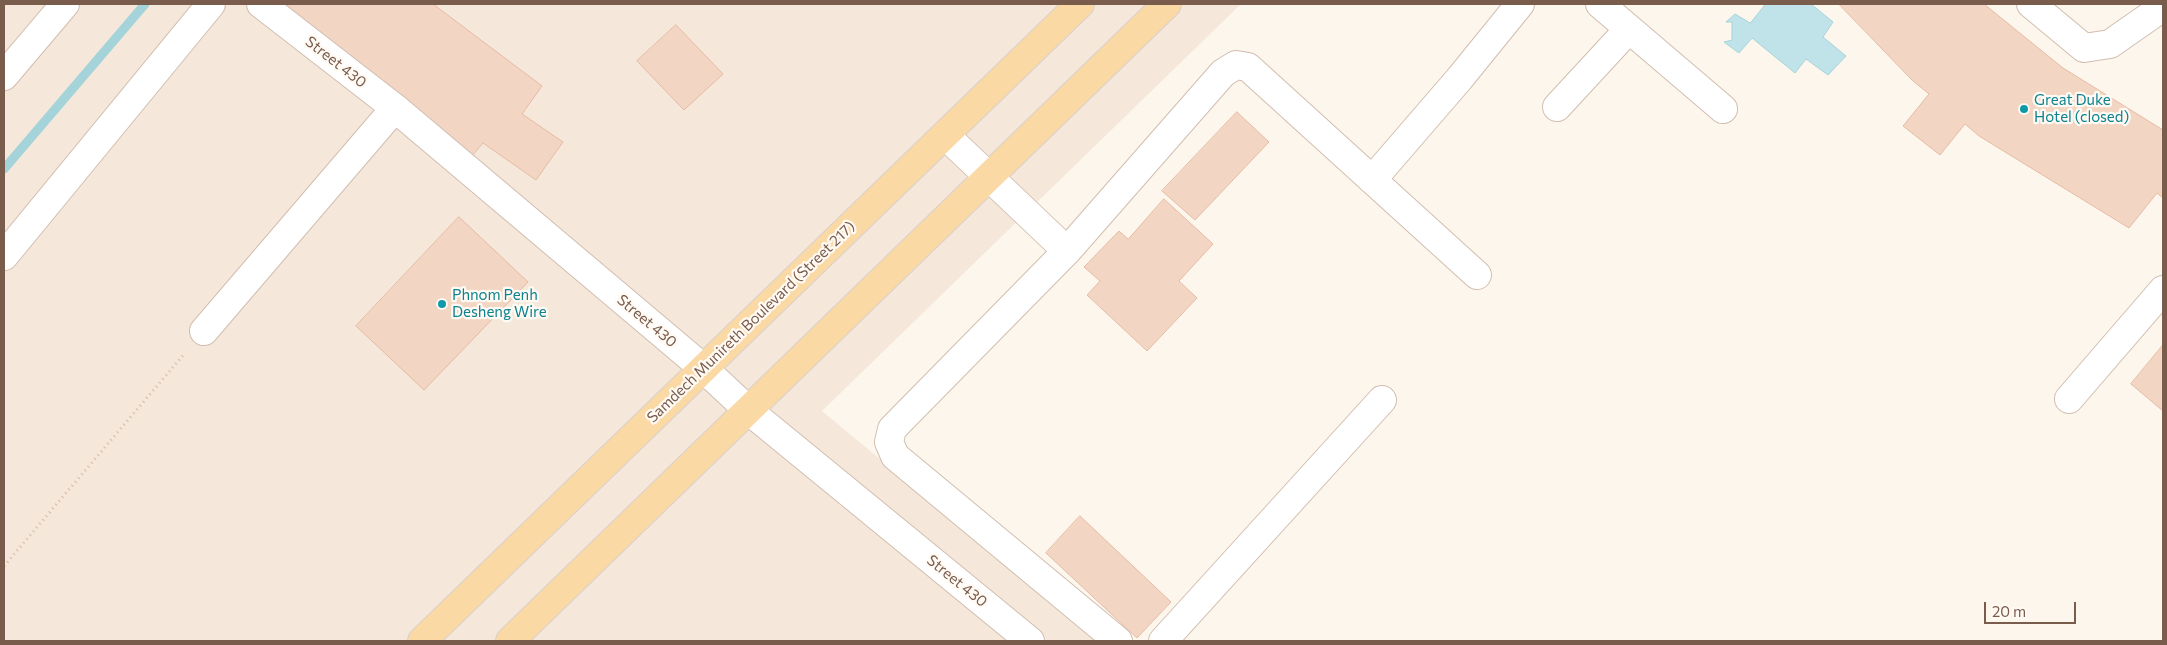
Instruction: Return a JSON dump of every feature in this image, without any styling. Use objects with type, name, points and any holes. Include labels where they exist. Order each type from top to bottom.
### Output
[{"type":"main road","points":[[510,641],[1167,4]]},
{"type":"main road","name":"Samdech Munireth Boulevard (Street 217)","points":[[422,641],[945,135],[1067,8]]},
{"type":"street","points":[[4,76],[65,4]]},
{"type":"street","points":[[4,256],[211,4]]},
{"type":"street","name":"Street 430","points":[[261,4],[395,108],[703,368],[748,410],[1030,641]]},
{"type":"street","points":[[1372,180],[1460,78],[1520,4]]},
{"type":"street","points":[[1600,4],[1723,109]]},
{"type":"street","points":[[2031,4],[2084,48],[2110,44],[2159,13]]},
{"type":"street","points":[[1557,106],[1630,29]]},
{"type":"street","points":[[1118,641],[895,456],[889,442],[892,429],[1067,251],[1223,73],[1236,65],[1248,67],[1477,275]]},
{"type":"street","points":[[204,331],[395,108]]},
{"type":"street","points":[[945,135],[1067,251]]},
{"type":"street","points":[[2069,398],[2163,290]]},
{"type":"street","points":[[1163,641],[1382,400]]},
{"type":"path","points":[[4,566],[204,331]]},
{"type":"shaded area","points":[[4,4],[1241,4],[822,411],[1100,641],[4,641]]},
{"type":"water","points":[[1766,4],[1811,4],[1833,22],[1823,37],[1846,56],[1828,75],[1806,59],[1795,73],[1752,38],[1739,53],[1724,42],[1732,40],[1732,22],[1726,22],[1735,14],[1750,23]]},
{"type":"building","points":[[277,4],[433,4],[542,86],[522,114],[563,142],[536,180],[483,143],[471,157]]},
{"type":"building","name":"Great Duke Hotel (closed)","points":[[1839,4],[1984,4],[2063,68],[2163,130],[2163,198],[2157,193],[2129,228],[1979,136],[1965,124],[1940,155],[1903,126],[1929,94],[1913,81]]},
{"type":"building","points":[[676,25],[723,74],[684,110],[637,61]]},
{"type":"building","points":[[1237,112],[1269,142],[1195,220],[1162,191]]},
{"type":"building","points":[[1164,199],[1213,244],[1179,281],[1197,298],[1147,351],[1087,295],[1100,281],[1084,267],[1119,231],[1128,239]]},
{"type":"building","name":"Phnom Penh Desheng Wire","points":[[459,217],[528,282],[424,390],[356,326]]},
{"type":"building","points":[[2163,345],[2163,411],[2131,384]]},
{"type":"building","points":[[1080,516],[1171,602],[1137,638],[1046,553]]},
{"type":"waterway","points":[[4,169],[145,4]]},
{"type":"place","name":"Great Duke Hotel (closed)","points":[[2024,109]]},
{"type":"place","name":"Phnom Penh Desheng Wire","points":[[442,304]]}]
